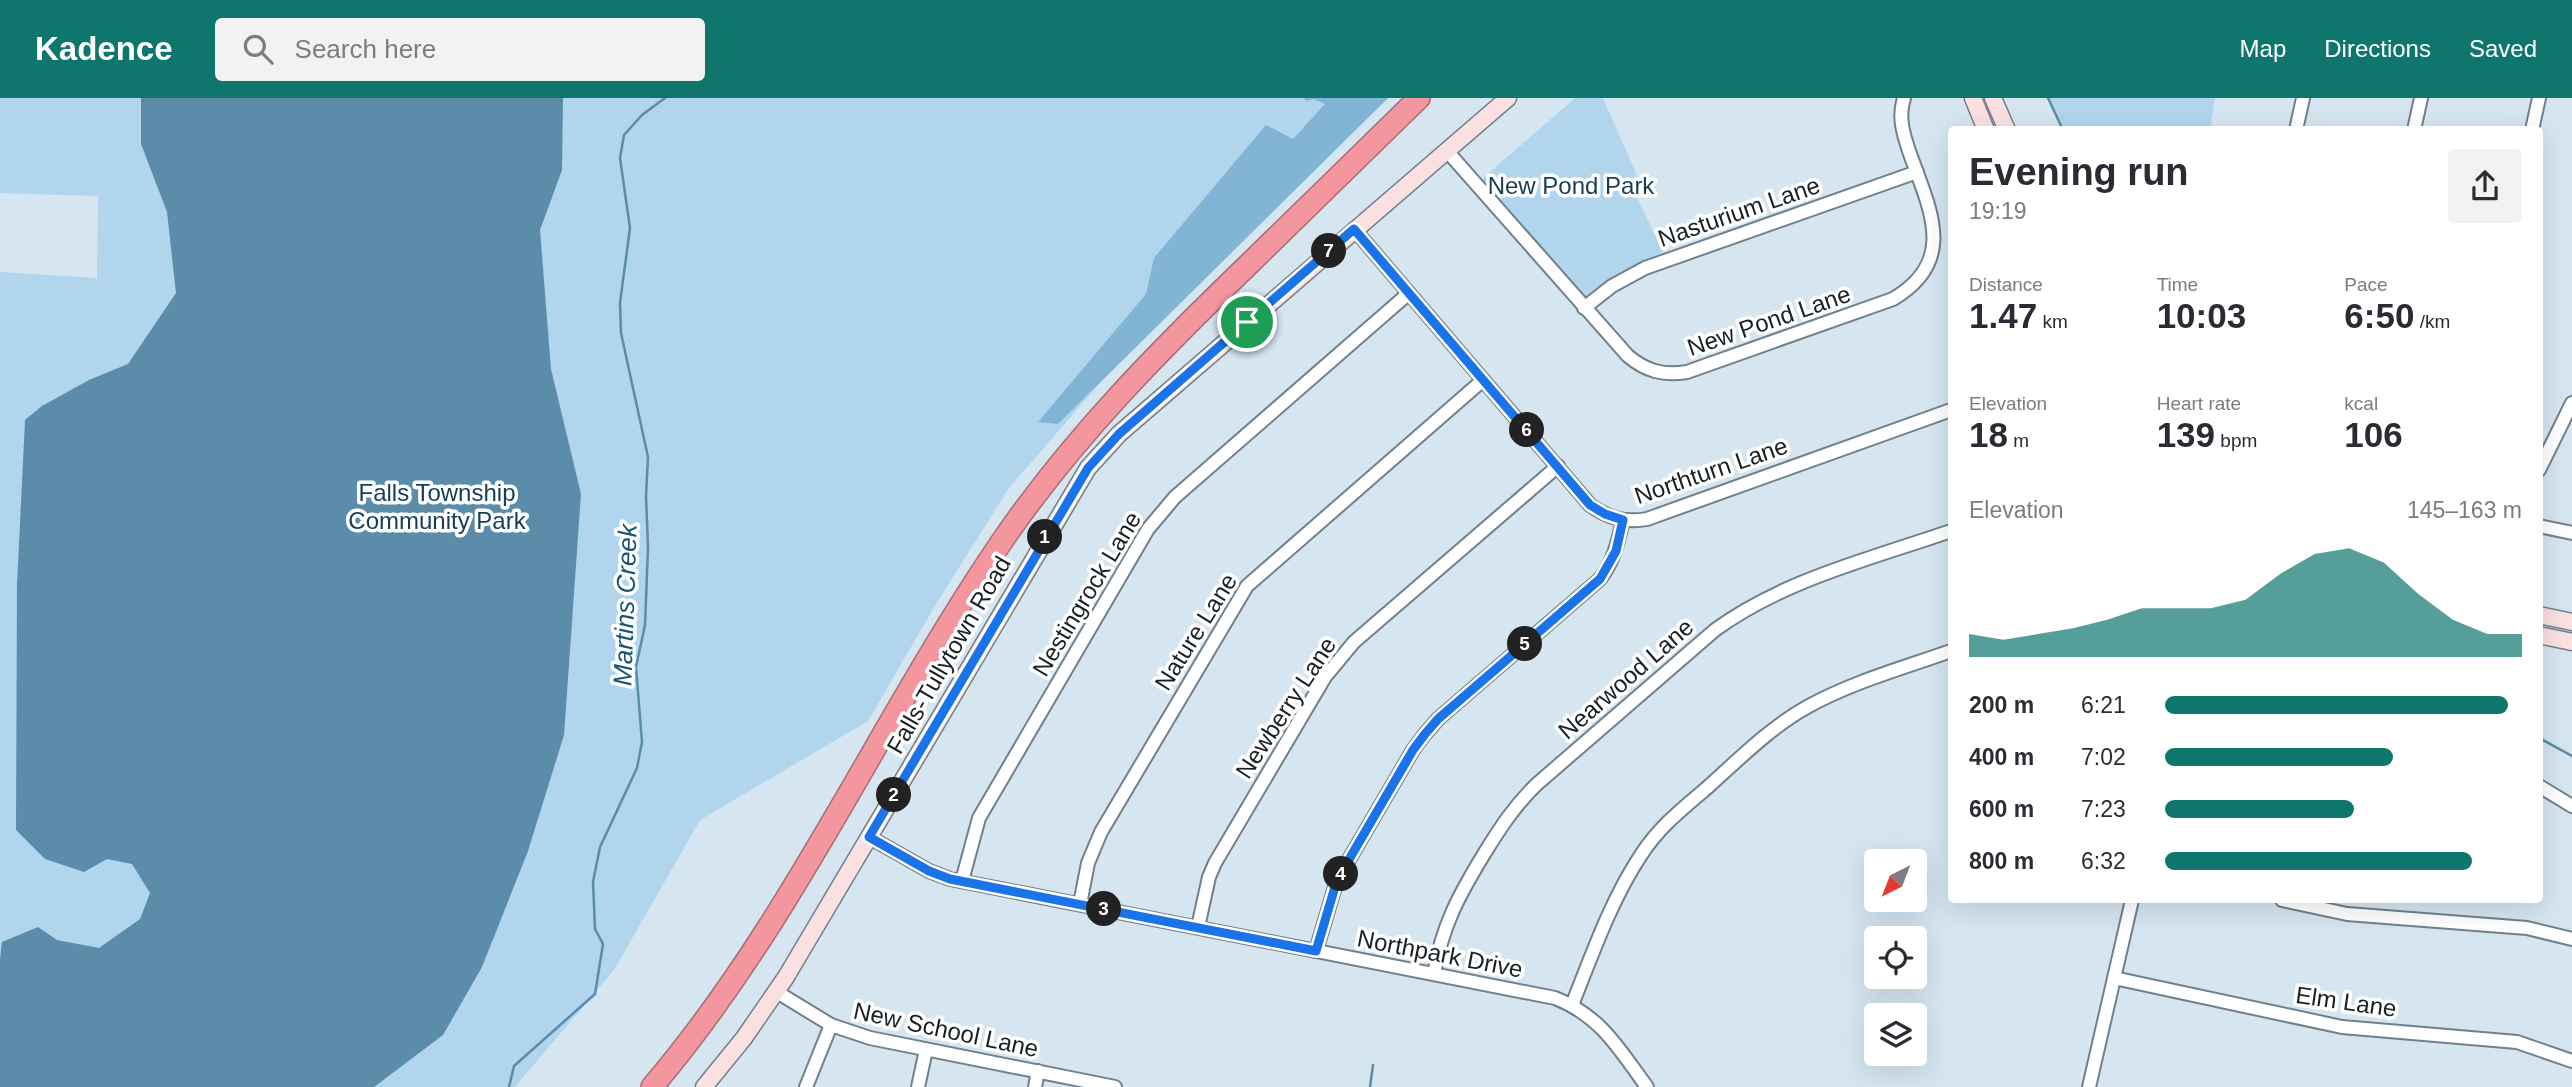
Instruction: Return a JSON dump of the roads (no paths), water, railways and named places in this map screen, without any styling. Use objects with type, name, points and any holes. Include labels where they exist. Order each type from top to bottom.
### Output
[{"type":"highway","points":[[635,1087],[680,1032],[744,944],[957,587],[1040,467],[1135,358],[1400,98]]},
{"type":"highway","points":[[652,1087],[713,1011],[755,951],[968,594],[1051,475],[1144,367],[1419,98]]},
{"type":"street","name":"Falls-Tullytown Road","points":[[704,1087],[777,992],[1088,468],[1119,434],[1508,98]]},
{"type":"street","name":"New Pond Lane","points":[[1447,151],[1628,356],[1638,365],[1660,373],[1674,374],[1687,372],[1893,299],[1907,291],[1922,276],[1935,242],[1932,216],[1901,123],[1904,98]]},
{"type":"street","points":[[1973,98],[1984,126]]},
{"type":"street","points":[[1993,98],[2005,126]]},
{"type":"street","points":[[2298,126],[2304,98]]},
{"type":"street","points":[[2415,126],[2421,98]]},
{"type":"street","points":[[2533,126],[2539,98]]},
{"type":"street","name":"Nasturium Lane","points":[[1584,308],[1612,286],[1645,268],[1917,172]]},
{"type":"street","name":"Northturn Lane","points":[[1354,229],[1593,507],[1623,520],[1647,519],[1948,411]]},
{"type":"street","name":"Nestingrock Lane","points":[[962,881],[979,818],[1148,529],[1175,497],[1409,293]]},
{"type":"street","name":"Nature Lane","points":[[1080,904],[1088,863],[1101,832],[1247,586],[1483,380]]},
{"type":"street","points":[[2543,462],[2572,403]]},
{"type":"street","name":"Newberry Lane","points":[[1198,928],[1209,877],[1215,863],[1325,677],[1339,658],[1354,642],[1558,466]]},
{"type":"street","points":[[1316,951],[1337,880],[1413,750],[1438,719],[1600,579],[1616,551],[1623,520]]},
{"type":"street","points":[[2543,527],[2572,533]]},
{"type":"street","name":"Nearwood Lane","points":[[1434,974],[1438,949],[1455,902],[1514,807],[1715,630],[1737,614],[1777,593],[1948,532]]},
{"type":"street","points":[[2543,616],[2572,622]]},
{"type":"street","points":[[2543,636],[2572,642]]},
{"type":"street","points":[[1572,1005],[1633,866],[1668,821],[1738,760],[1807,707],[1859,683],[1948,652]]},
{"type":"street","points":[[2543,788],[2572,806]]},
{"type":"street","name":"Northpark Drive","points":[[869,837],[939,876],[1555,998],[1572,1005],[1600,1024],[1647,1087]]},
{"type":"street","points":[[2089,1087],[2131,903]]},
{"type":"street","points":[[2296,903],[2347,914],[2527,928],[2572,939]]},
{"type":"street","name":"Elm Lane","points":[[2114,978],[2342,1027],[2517,1042],[2572,1061]]},
{"type":"street","name":"New School Lane","points":[[777,992],[831,1025],[870,1038],[1115,1087]]},
{"type":"street","points":[[806,1087],[831,1025]]},
{"type":"street","points":[[918,1087],[926,1050]]},
{"type":"street","points":[[1035,1087],[1038,1071]]},
{"type":"waterway","name":"Martins Creek","points":[[509,1087],[514,1066],[595,994],[603,944],[595,929],[593,882],[600,847],[637,768],[642,742],[636,667],[645,625],[648,457],[621,333],[620,303],[630,228],[620,158],[624,135],[642,115],[665,98]]},
{"type":"waterway","points":[[2048,98],[2061,126]]},
{"type":"waterway","points":[[2543,740],[2572,756]]},
{"type":"waterway","points":[[1370,1087],[1373,1065]]},
{"type":"park label","name":"New Pond Park","points":[[1571,186]]},
{"type":"park label","name":"Falls Township Community Park","points":[[437,507]]}]
